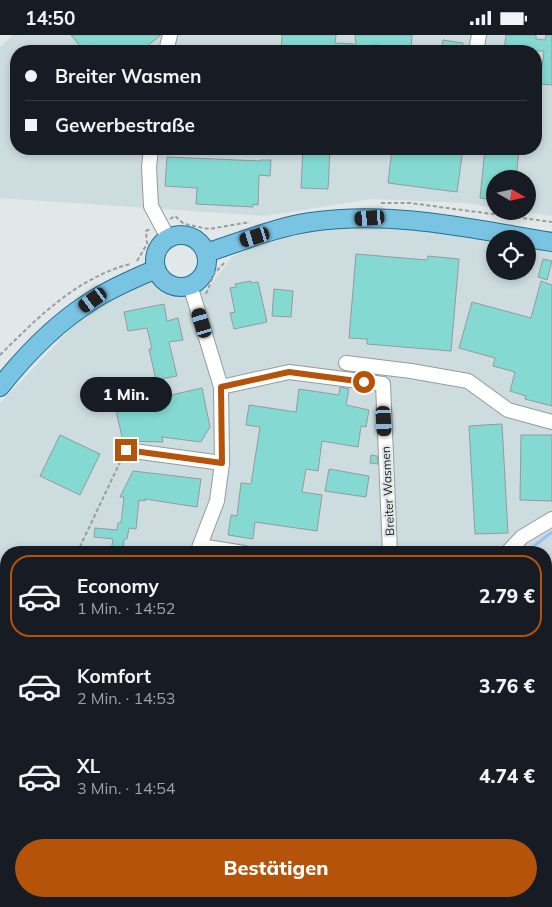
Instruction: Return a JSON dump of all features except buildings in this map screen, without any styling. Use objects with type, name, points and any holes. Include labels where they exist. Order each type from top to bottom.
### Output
[{"type":"main road","points":[[213,251],[190,236],[175,235],[168,238],[156,251],[156,269],[160,277],[167,283],[176,287],[184,287],[200,279],[213,251],[310,222],[370,218],[433,222],[552,242]]},
{"type":"main road","points":[[0,387],[23,359],[63,321],[104,293],[156,269]]},
{"type":"street","points":[[150,155],[151,206],[168,238]]},
{"type":"street","points":[[190,285],[221,387],[222,463],[217,501],[200,546]]},
{"type":"street","points":[[346,363],[411,371],[468,381],[508,410],[552,422]]},
{"type":"street","name":"Breiter Wasmen","points":[[221,387],[289,372],[383,384],[390,546]]},
{"type":"street","points":[[126,450],[222,463]]},
{"type":"street","points":[[514,546],[522,537],[552,519]]},
{"type":"path","points":[[199,311],[204,306],[214,274],[225,262],[213,251],[216,228]]},
{"type":"path","points":[[80,546],[126,450]]},
{"type":"shaded area","points":[[13,35],[552,35],[552,216],[536,214],[536,170],[486,170],[486,206],[466,203],[371,199],[265,216],[0,198],[0,47]]},
{"type":"shaded area","points":[[365,225],[438,228],[486,237],[486,280],[536,280],[536,247],[552,250],[552,546],[0,546],[0,403],[82,317],[149,281],[189,296],[209,287],[233,256],[256,244],[314,231]]},
{"type":"waterway","points":[[534,546],[552,532]]},
{"type":"route","points":[[126,450],[222,463],[221,387],[289,372],[364,382]]}]
